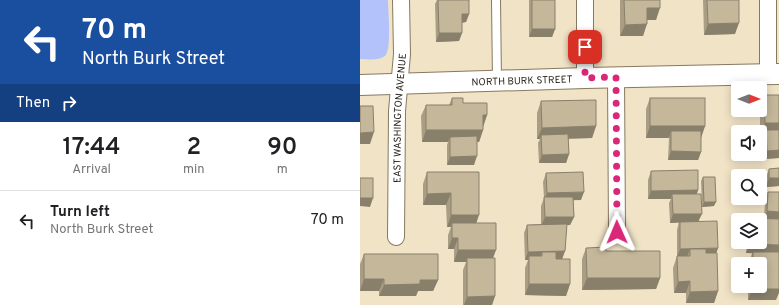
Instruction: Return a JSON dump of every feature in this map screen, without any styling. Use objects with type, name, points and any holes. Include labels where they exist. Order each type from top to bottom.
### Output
[{"type":"street","name":"EAST WASHINGTON AVENUE","points":[[396,237],[397,111],[398,84],[402,54],[401,0]]},
{"type":"street","points":[[584,0],[585,78]]},
{"type":"street","points":[[768,0],[773,74]]},
{"type":"street","name":"NORTH BURK STREET","points":[[360,85],[773,74]]},
{"type":"street","points":[[616,77],[617,232]]},
{"type":"lane","points":[[496,0],[497,81]]},
{"type":"shaded area","points":[[360,0],[388,0],[388,46],[385,56],[382,58],[360,59]]},
{"type":"building","points":[[438,0],[469,0],[469,14],[462,14],[462,33],[439,33]]},
{"type":"building","points":[[532,0],[555,0],[555,29],[532,29]]},
{"type":"building","points":[[624,0],[660,0],[660,8],[647,8],[647,24],[625,25]]},
{"type":"building","points":[[707,0],[739,0],[739,23],[708,24]]},
{"type":"building","points":[[767,95],[779,95],[779,123],[765,123],[765,117],[767,117]]},
{"type":"building","points":[[452,98],[463,98],[463,103],[487,103],[487,115],[483,115],[483,130],[426,130],[426,105],[452,105]]},
{"type":"building","points":[[650,98],[705,98],[705,126],[650,126]]},
{"type":"building","points":[[596,100],[596,126],[542,128],[541,101]]},
{"type":"building","points":[[360,106],[373,106],[374,132],[360,133]]},
{"type":"building","points":[[767,130],[779,130],[779,150],[767,151]]},
{"type":"building","points":[[671,131],[701,131],[701,152],[671,151]]},
{"type":"building","points":[[568,134],[569,154],[542,155],[541,135]]},
{"type":"building","points":[[477,136],[477,156],[450,157],[450,137]]},
{"type":"building","points":[[779,168],[779,178],[769,178],[769,169]]},
{"type":"building","points":[[698,170],[698,190],[651,191],[651,171]]},
{"type":"building","points":[[427,172],[479,172],[479,215],[451,215],[451,193],[427,194]]},
{"type":"building","points":[[583,172],[584,192],[547,193],[546,173]]},
{"type":"building","points":[[703,177],[715,177],[716,202],[704,202]]},
{"type":"building","points":[[360,178],[373,178],[373,198],[360,198]]},
{"type":"building","points":[[768,192],[779,192],[779,212],[767,211]]},
{"type":"building","points":[[672,194],[701,194],[702,214],[673,214]]},
{"type":"building","points":[[544,197],[573,197],[574,217],[545,217]]},
{"type":"building","points":[[767,219],[779,219],[779,245],[767,245]]},
{"type":"building","points":[[717,221],[718,248],[680,249],[680,222]]},
{"type":"building","points":[[452,223],[496,223],[496,250],[458,250],[458,238],[452,238]]},
{"type":"building","points":[[567,224],[565,251],[528,252],[527,225]]},
{"type":"building","points":[[606,247],[606,251],[660,251],[660,278],[587,278],[586,248]]},
{"type":"building","points":[[690,249],[706,249],[706,253],[717,253],[718,291],[690,292],[690,281],[678,282],[677,256],[690,256]]},
{"type":"building","points":[[542,252],[556,252],[556,259],[570,259],[570,284],[529,284],[529,256],[542,256]]},
{"type":"building","points":[[753,252],[779,252],[779,289],[767,289],[767,257],[753,257]]},
{"type":"building","points":[[364,254],[438,254],[438,280],[420,280],[420,284],[384,285],[384,279],[364,279]]},
{"type":"building","points":[[467,258],[495,258],[495,296],[467,297]]},
{"type":"route","points":[[585,47],[585,78],[616,77],[617,232]]}]
